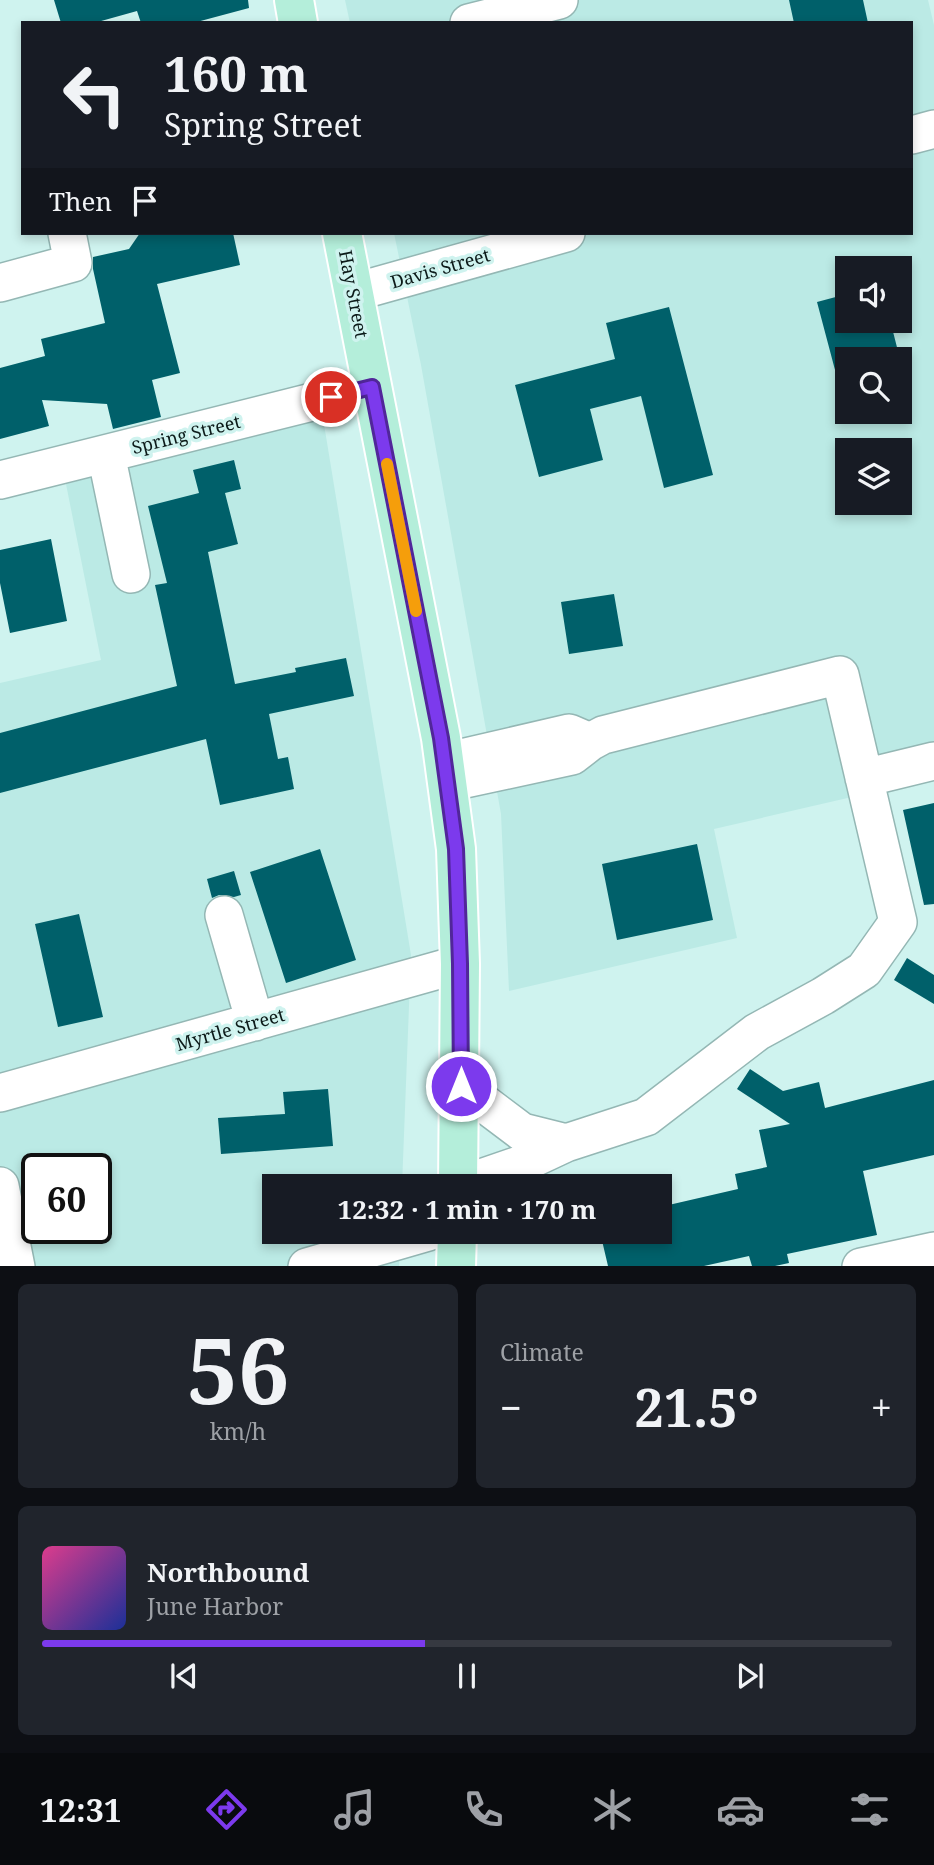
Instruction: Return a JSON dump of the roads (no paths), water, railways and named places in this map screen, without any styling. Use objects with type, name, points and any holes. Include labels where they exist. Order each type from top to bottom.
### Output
[{"type":"main road","points":[[294,0],[298,21]]},
{"type":"main road","name":"Hay Street","points":[[342,235],[446,772],[456,849],[461,1086],[458,1174]]},
{"type":"main road","points":[[456,1266],[457,1244]]},
{"type":"street","points":[[477,21],[559,0]]},
{"type":"street","points":[[913,135],[934,129]]},
{"type":"street","points":[[0,283],[73,263],[66,235]]},
{"type":"street","name":"Davis Street","points":[[355,292],[559,235]]},
{"type":"street","name":"Spring Street","points":[[0,480],[372,387]]},
{"type":"street","points":[[106,453],[131,574]]},
{"type":"street","points":[[446,772],[572,756],[603,735],[841,675],[898,922],[864,970],[757,1032],[646,1117],[566,1143],[493,1174]]},
{"type":"street","points":[[864,778],[934,761]]},
{"type":"street","points":[[224,915],[255,1022]]},
{"type":"street","name":"Myrtle Street","points":[[0,1094],[460,964]]},
{"type":"street","points":[[461,1086],[522,1132],[566,1143]]},
{"type":"street","points":[[0,1191],[16,1266]]},
{"type":"street","points":[[307,1266],[385,1244]]},
{"type":"street","points":[[861,1266],[934,1251]]}]
